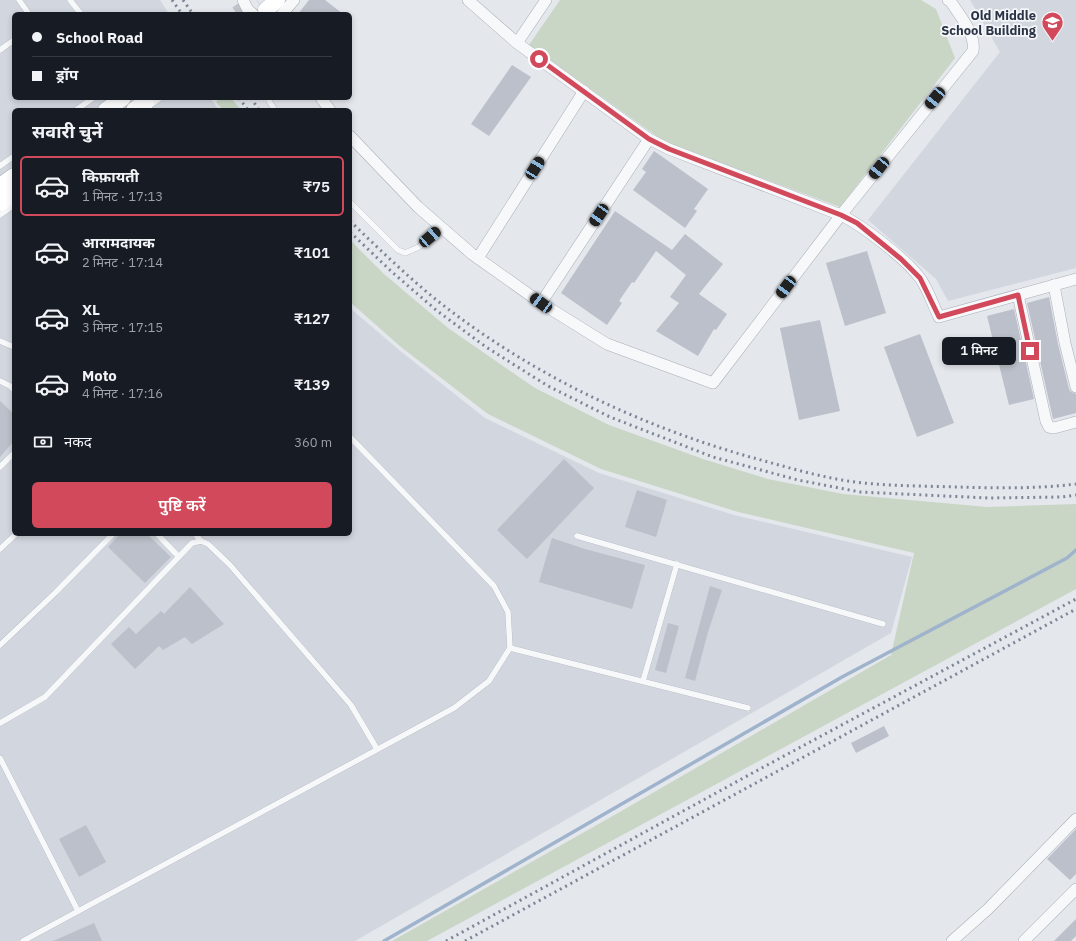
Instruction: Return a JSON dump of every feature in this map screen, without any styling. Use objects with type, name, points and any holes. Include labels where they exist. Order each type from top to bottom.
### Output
[{"type":"main road","points":[[109,108],[120,100]]},
{"type":"main road","points":[[0,186],[12,177]]},
{"type":"main road","points":[[0,203],[12,195]]},
{"type":"street","points":[[243,0],[248,10],[265,8]]},
{"type":"street","points":[[284,12],[294,0]]},
{"type":"street","points":[[468,0],[517,43],[649,139],[669,149],[841,215],[857,223],[901,259],[920,278],[939,317],[1076,279]]},
{"type":"street","points":[[517,43],[546,0]]},
{"type":"street","points":[[352,138],[418,207],[478,258],[541,303],[607,344],[713,383],[841,215],[973,51],[974,43],[971,33],[951,1]]},
{"type":"street","points":[[478,258],[584,91]]},
{"type":"street","points":[[541,303],[649,139]]},
{"type":"street","points":[[1054,285],[1065,344],[1076,387]]},
{"type":"street","points":[[1018,295],[1046,421],[1050,427],[1054,428],[1076,422]]},
{"type":"street","points":[[1065,344],[1076,339]]},
{"type":"street","points":[[952,941],[988,909],[1076,818]]},
{"type":"street","points":[[1024,941],[1076,889]]},
{"type":"lane","points":[[20,0],[28,12]]},
{"type":"lane","points":[[70,0],[79,12]]},
{"type":"lane","points":[[0,50],[12,41]]},
{"type":"lane","points":[[78,108],[88,100]]},
{"type":"lane","points":[[0,166],[12,157]]},
{"type":"lane","points":[[352,204],[398,250],[405,253],[419,247],[441,227]]},
{"type":"lane","points":[[0,215],[12,206]]},
{"type":"lane","points":[[0,341],[12,346]]},
{"type":"lane","points":[[0,381],[12,389]]},
{"type":"lane","points":[[23,941],[454,708],[489,681],[510,648],[508,612],[494,586],[352,439]]},
{"type":"lane","points":[[0,467],[12,455]]},
{"type":"lane","points":[[0,549],[14,536]]},
{"type":"lane","points":[[0,645],[55,593],[111,536]]},
{"type":"lane","points":[[159,536],[179,557]]},
{"type":"lane","points":[[196,536],[201,541],[208,544],[230,565],[351,705],[377,749]]},
{"type":"lane","points":[[577,536],[884,624]]},
{"type":"lane","points":[[0,723],[45,697],[192,543],[201,541]]},
{"type":"lane","points":[[642,681],[677,564]]},
{"type":"lane","points":[[510,648],[748,708]]},
{"type":"lane","points":[[0,758],[78,911]]},
{"type":"shaded area","points":[[0,0],[160,0],[168,12],[12,12],[12,100],[212,100],[218,108],[12,108],[12,536],[352,536],[352,310],[399,350],[485,418],[599,473],[734,515],[912,557],[891,633],[355,941],[0,941]]},
{"type":"shaded area","points":[[970,0],[1076,0],[1076,268],[948,301],[936,279],[868,220],[1000,52]]},
{"type":"green space","points":[[560,0],[921,0],[936,9],[955,58],[840,207],[665,142],[529,45]]},
{"type":"green space","points":[[218,100],[233,100],[239,108],[221,108],[216,102]]},
{"type":"green space","points":[[352,242],[384,274],[448,328],[535,388],[609,425],[703,459],[768,479],[843,494],[987,507],[1076,504],[1076,589],[427,941],[392,941],[618,813],[891,655],[914,553],[738,512],[601,469],[488,414],[401,347],[352,304]]},
{"type":"building","points":[[309,0],[325,0],[340,12],[300,12]]},
{"type":"building","points":[[512,65],[531,77],[489,136],[471,124]]},
{"type":"building","points":[[654,151],[708,189],[694,209],[697,211],[685,228],[633,190],[646,172],[642,169]]},
{"type":"building","points":[[615,211],[672,250],[685,234],[723,264],[699,294],[727,314],[716,330],[714,329],[698,356],[656,331],[679,303],[670,297],[686,275],[656,251],[634,283],[632,282],[619,301],[622,303],[607,325],[561,293]]},
{"type":"building","points":[[867,251],[886,313],[845,326],[826,263]]},
{"type":"building","points":[[1049,297],[1069,389],[1071,392],[1076,394],[1076,413],[1053,419],[1027,303]]},
{"type":"building","points":[[1014,309],[1034,399],[1009,405],[987,316]]},
{"type":"building","points":[[820,320],[840,411],[799,420],[780,328]]},
{"type":"building","points":[[920,334],[954,423],[917,437],[884,347]]},
{"type":"building","points":[[0,401],[12,412],[12,443],[0,457]]},
{"type":"building","points":[[564,459],[594,488],[527,559],[497,530]]},
{"type":"building","points":[[637,490],[667,500],[656,537],[625,527]]},
{"type":"building","points":[[118,536],[149,536],[171,557],[145,583],[108,547]]},
{"type":"building","points":[[552,538],[585,549],[645,565],[632,609],[539,582]]},
{"type":"building","points":[[710,586],[722,590],[708,632],[695,681],[685,678]]},
{"type":"building","points":[[190,587],[224,624],[192,644],[185,637],[163,650],[159,646],[135,669],[111,644],[129,627],[136,634],[161,611],[164,614]]},
{"type":"building","points":[[668,623],[679,626],[666,673],[655,670]]},
{"type":"building","points":[[884,726],[889,736],[856,753],[851,743]]},
{"type":"building","points":[[86,825],[106,862],[79,877],[59,839]]},
{"type":"building","points":[[1076,829],[1076,874],[1070,880],[1047,859]]},
{"type":"building","points":[[1076,919],[1076,936],[1071,941],[1054,941]]},
{"type":"building","points":[[94,923],[102,941],[53,941]]},
{"type":"waterway","points":[[384,941],[842,677],[1067,558],[1076,550]]},
{"type":"tunnel","points":[[240,12],[257,0]]},
{"type":"railway","points":[[172,0],[181,12]]},
{"type":"railway","points":[[183,0],[192,12]]},
{"type":"railway","points":[[240,100],[246,108]]},
{"type":"railway","points":[[252,100],[258,108]]},
{"type":"railway","points":[[352,223],[405,273],[439,302],[474,328],[511,352],[548,374],[627,413],[708,444],[750,457],[835,479],[875,484],[986,488],[1061,486],[1076,484]]},
{"type":"railway","points":[[352,234],[392,272],[436,310],[486,347],[548,386],[610,417],[713,457],[798,480],[860,492],[988,498],[1062,497],[1076,495]]},
{"type":"railway","points":[[446,941],[758,770],[1076,599]]},
{"type":"railway","points":[[465,941],[1076,609]]},
{"type":"place","name":"Old Middle School Building","points":[[1052,42]]},
{"type":"route","points":[[539,59],[649,139],[669,149],[841,215],[857,223],[901,259],[920,278],[939,317],[1018,295],[1030,351]]}]
